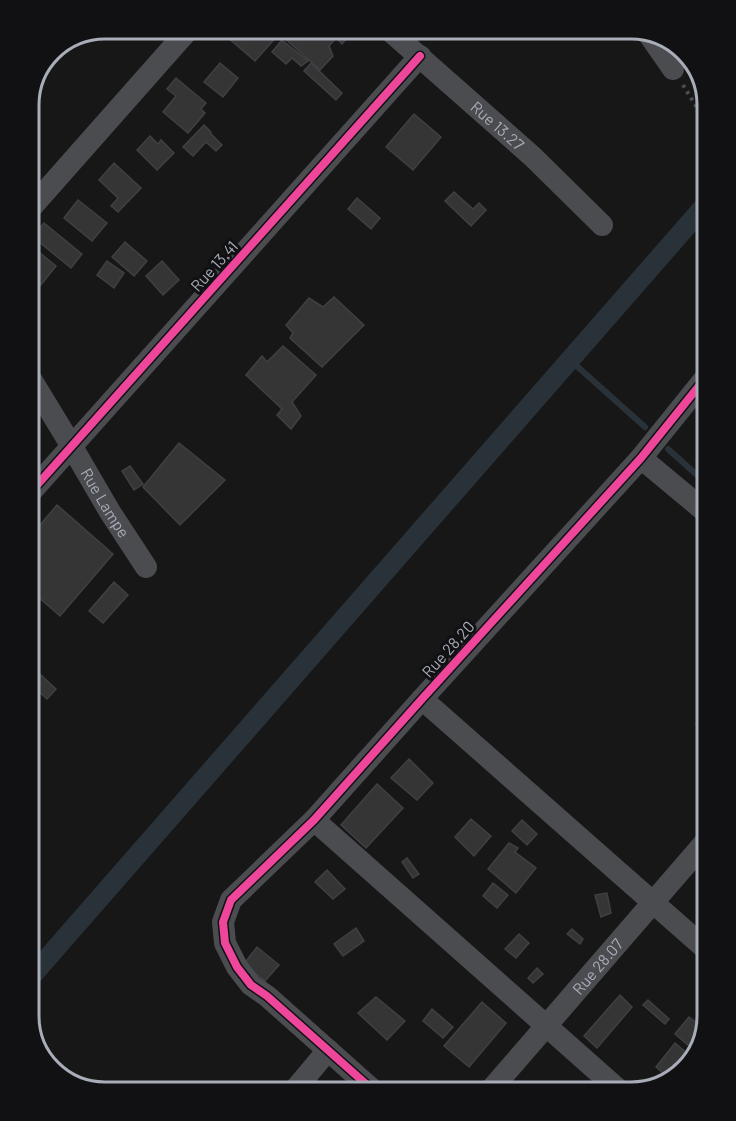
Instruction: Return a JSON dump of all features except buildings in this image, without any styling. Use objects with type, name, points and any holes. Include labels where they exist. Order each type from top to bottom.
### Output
[{"type":"street","points":[[39,198],[170,39]]},
{"type":"street","name":"Rue 13.27","points":[[400,39],[533,158],[602,225]]},
{"type":"street","points":[[655,44],[673,69]]},
{"type":"street","name":"Rue 13.41","points":[[39,482],[420,56]]},
{"type":"street","name":"Rue 28.20","points":[[328,1050],[267,996],[251,986],[237,967],[225,944],[223,922],[231,900],[314,820],[640,458],[697,388]]},
{"type":"street","name":"Rue Lampe","points":[[39,392],[110,512],[146,567]]},
{"type":"street","points":[[640,458],[697,505]]},
{"type":"street","points":[[422,699],[697,941]]},
{"type":"street","points":[[314,820],[610,1082]]},
{"type":"street","name":"Rue 28.07","points":[[498,1082],[697,851]]},
{"type":"street","points":[[301,1082],[328,1050],[364,1082]]},
{"type":"path","points":[[673,69],[697,108]]},
{"type":"waterway","points":[[39,968],[697,214]]},
{"type":"waterway","points":[[570,360],[645,427]]},
{"type":"waterway","points":[[668,449],[697,475]]},
{"type":"cycle path","points":[[39,483],[420,56]]},
{"type":"cycle path","points":[[364,1082],[267,996],[251,985],[237,967],[225,943],[223,922],[231,900],[314,820],[641,458],[697,388]]}]
